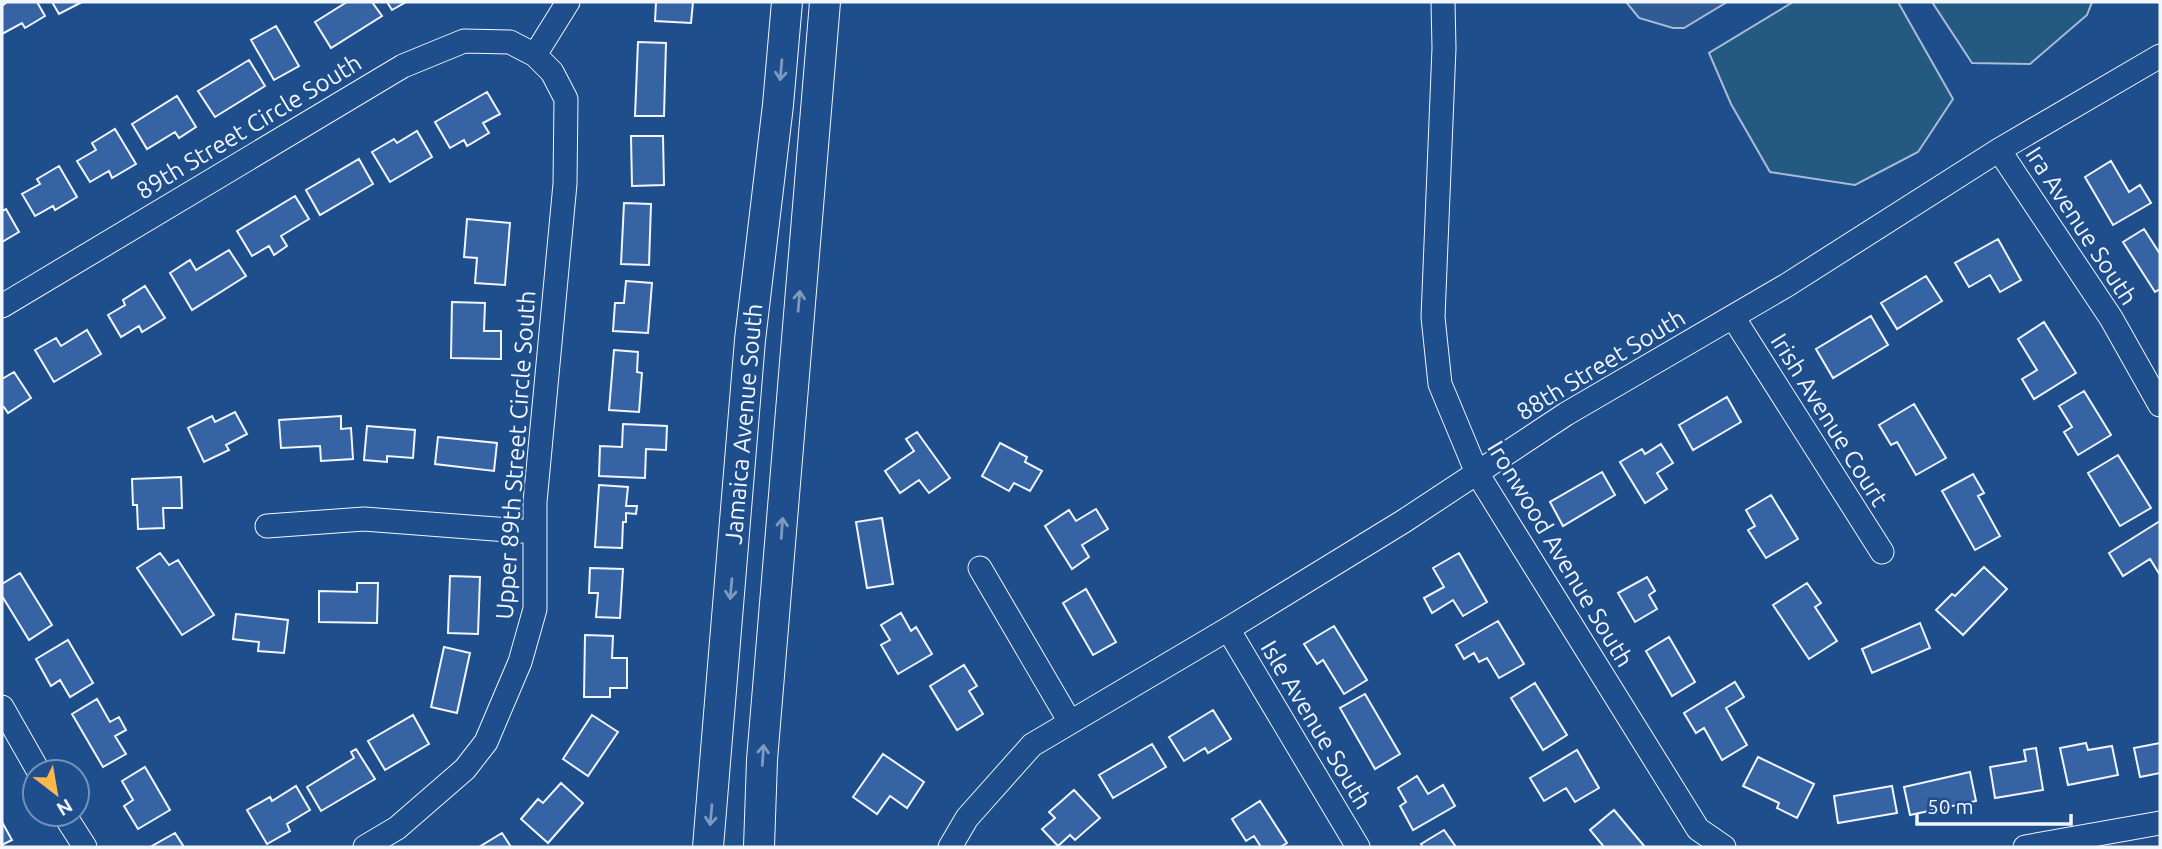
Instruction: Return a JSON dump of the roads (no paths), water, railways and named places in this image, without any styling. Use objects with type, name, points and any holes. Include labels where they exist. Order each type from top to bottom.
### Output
[{"type":"main road","name":"Jamaica Avenue South","points":[[708,847],[750,340],[778,105],[787,2]]},
{"type":"main road","name":"Jamaica Avenue South","points":[[759,847],[762,760],[825,2]]},
{"type":"street","points":[[535,55],[568,2]]},
{"type":"street","name":"Ironwood Avenue South","points":[[1443,2],[1444,48],[1433,317],[1440,384],[1477,473],[1698,829],[1724,847]]},
{"type":"street","name":"89th Street Circle South","points":[[2,306],[402,66],[464,41],[510,42],[535,55]]},
{"type":"street","name":"Upper 89th Street Circle South","points":[[365,847],[407,820],[465,769],[486,742],[520,662],[535,609],[535,502],[565,184],[566,99],[552,72],[535,55]]},
{"type":"street","name":"88th Street South","points":[[950,847],[983,798],[1032,745],[1228,629],[1566,414],[1787,285],[1999,150],[2160,56]]},
{"type":"street","name":"Ira Avenue South","points":[[1999,150],[2111,318],[2160,405]]},
{"type":"street","name":"Irish Avenue Court","points":[[1733,317],[1882,552]]},
{"type":"street","points":[[267,526],[364,519],[535,532]]},
{"type":"street","points":[[980,568],[1070,722]]},
{"type":"street","name":"Isle Avenue South","points":[[1228,629],[1358,847]]},
{"type":"street","points":[[2,707],[31,758]]},
{"type":"street","points":[[2025,847],[2160,822]]},
{"type":"street","points":[[73,828],[85,847]]}]
